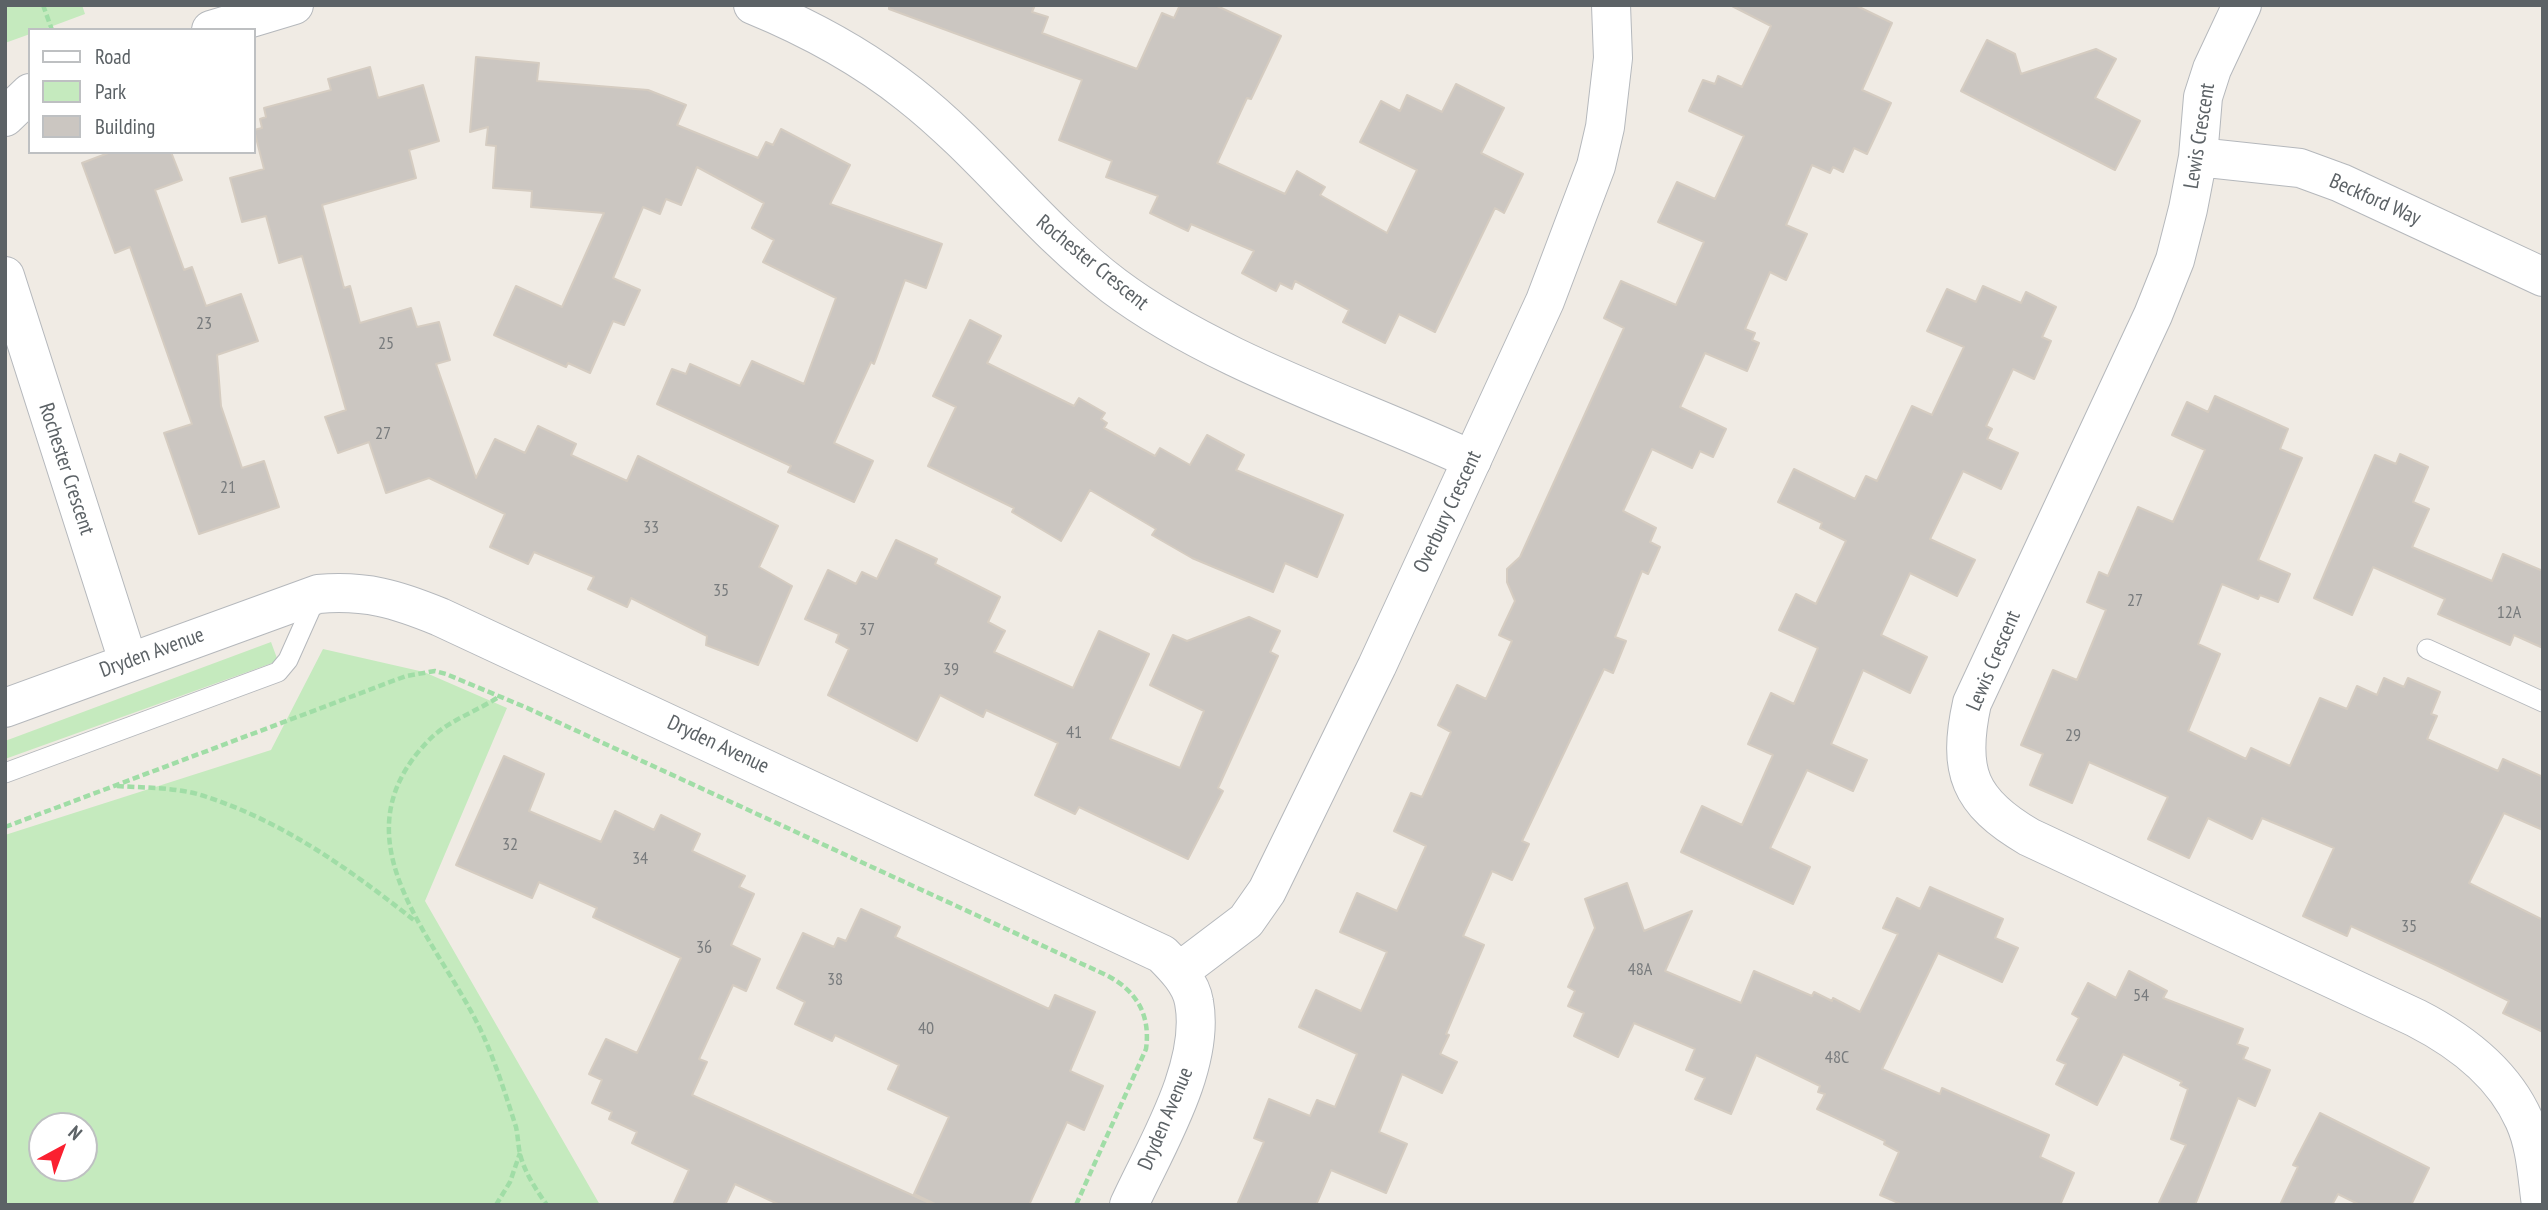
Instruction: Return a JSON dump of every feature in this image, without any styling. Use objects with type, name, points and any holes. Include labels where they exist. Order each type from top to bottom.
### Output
[{"type":"street","points":[[218,28],[294,5]]},
{"type":"street","name":"Rochester Crescent","points":[[753,5],[797,23],[858,57],[910,94],[1058,239],[1115,287],[1175,326],[1255,365],[1472,460]]},
{"type":"street","name":"Overbury Crescent","points":[[1180,971],[1246,920],[1263,898],[1377,666],[1545,301],[1596,166],[1611,95],[1611,5]]},
{"type":"street","name":"Lewis Crescent","points":[[2242,5],[2212,69],[2203,97],[2198,156],[2175,260],[2153,315],[1972,703],[1965,751],[1970,777],[1983,804],[2006,824],[2029,837],[2446,1034],[2472,1053],[2534,1116],[2541,1205]]},
{"type":"street","points":[[5,117],[28,95]]},
{"type":"street","name":"Beckford Way","points":[[2198,156],[2300,168],[2341,183],[2543,277]]},
{"type":"street","name":"Rochester Crescent","points":[[5,276],[128,661]]},
{"type":"street","name":"Dryden Avenue","points":[[5,708],[318,594],[365,593],[396,599],[440,617],[1142,942],[1162,954],[1180,971],[1194,1000],[1196,1023],[1192,1055],[1180,1094],[1129,1205]]},
{"type":"lane","points":[[5,773],[278,672],[288,660],[318,594]]},
{"type":"lane","points":[[2427,649],[2543,702]]},
{"type":"path","points":[[43,5],[51,28]]},
{"type":"path","points":[[5,827],[424,672],[446,674],[525,707],[1104,974],[1129,989],[1143,1011],[1148,1036],[1146,1048],[1076,1205]]},
{"type":"path","points":[[498,697],[430,739],[397,788],[389,812],[387,837],[391,863],[415,921],[445,964],[486,1042],[517,1131],[520,1153],[531,1180],[547,1205]]},
{"type":"path","points":[[114,786],[206,796],[246,813],[328,855],[415,921]]},
{"type":"path","points":[[495,1205],[510,1182],[520,1153]]},
{"type":"green space","points":[[5,5],[82,5],[85,14],[47,28],[28,28],[28,35],[5,43]]},
{"type":"green space","points":[[271,642],[278,661],[5,759],[5,741]]},
{"type":"green space","points":[[323,649],[424,672],[507,708],[425,901],[600,1205],[5,1205],[5,835],[271,750]]},
{"type":"building","points":[[889,5],[1035,5],[1032,12],[1048,17],[1042,33],[1137,69],[1162,13],[1174,18],[1180,5],[1215,5],[1281,36],[1251,99],[1247,98],[1217,163],[1285,194],[1297,171],[1325,187],[1320,195],[1387,233],[1417,170],[1360,142],[1381,101],[1400,111],[1407,95],[1442,112],[1456,84],[1504,108],[1481,153],[1523,174],[1504,213],[1495,208],[1435,332],[1399,314],[1385,343],[1343,322],[1349,310],[1295,281],[1292,289],[1280,283],[1276,291],[1242,273],[1254,251],[1191,224],[1188,231],[1150,213],[1158,196],[1106,177],[1112,161],[1059,140],[1082,80],[889,9]]},
{"type":"building","points":[[1730,5],[1855,5],[1892,23],[1862,90],[1891,103],[1867,154],[1854,148],[1843,172],[1833,167],[1830,173],[1812,165],[1786,225],[1807,234],[1786,280],[1770,272],[1745,329],[1755,333],[1752,340],[1759,343],[1747,371],[1705,353],[1680,407],[1726,429],[1713,457],[1700,451],[1692,468],[1652,449],[1623,511],[1656,528],[1650,542],[1660,547],[1648,574],[1642,571],[1615,637],[1626,641],[1613,673],[1604,669],[1522,841],[1529,844],[1512,880],[1492,871],[1463,936],[1484,945],[1440,1054],[1457,1062],[1442,1093],[1402,1074],[1379,1132],[1407,1144],[1386,1193],[1331,1170],[1316,1205],[1237,1205],[1264,1142],[1254,1138],[1269,1099],[1310,1116],[1317,1100],[1335,1107],[1357,1054],[1299,1027],[1316,990],[1361,1011],[1387,952],[1340,932],[1357,893],[1397,911],[1426,846],[1394,831],[1411,793],[1422,797],[1451,732],[1438,725],[1457,685],[1486,699],[1512,641],[1499,635],[1515,601],[1507,582],[1507,569],[1520,557],[1624,328],[1604,318],[1621,281],[1676,305],[1704,242],[1658,222],[1677,182],[1715,199],[1744,136],[1689,111],[1703,80],[1715,84],[1718,76],[1742,87],[1771,26]]},
{"type":"building","points":[[1987,40],[2015,54],[2021,74],[2096,49],[2116,59],[2095,98],[2140,121],[2115,170],[1961,91]]},
{"type":"building","points":[[476,57],[539,63],[537,81],[648,90],[686,105],[677,125],[758,158],[766,142],[773,145],[781,129],[850,165],[830,204],[942,244],[926,288],[905,280],[874,364],[871,362],[834,443],[873,461],[854,502],[788,472],[791,466],[657,404],[672,369],[686,374],[690,364],[740,386],[752,361],[804,384],[836,298],[763,262],[774,240],[752,228],[764,203],[697,167],[681,205],[666,199],[660,214],[643,207],[613,278],[640,290],[624,325],[613,321],[590,373],[568,363],[566,367],[494,335],[516,286],[562,307],[604,213],[531,207],[532,191],[493,188],[496,146],[486,145],[488,127],[470,132]]},
{"type":"building","points":[[370,67],[378,98],[423,85],[439,141],[409,150],[416,178],[322,205],[344,288],[350,286],[360,323],[411,308],[417,327],[439,322],[450,360],[436,364],[476,478],[495,439],[525,453],[538,426],[576,444],[571,455],[627,481],[638,456],[778,526],[759,567],[792,586],[758,665],[706,645],[707,636],[631,598],[627,607],[588,589],[594,577],[534,552],[528,564],[490,547],[505,514],[429,478],[386,493],[369,442],[338,453],[325,417],[346,410],[302,256],[279,263],[266,216],[242,222],[230,178],[264,169],[256,130],[262,128],[260,119],[266,117],[264,108],[331,90],[328,79]]},
{"type":"building","points":[[106,154],[172,154],[182,180],[155,190],[184,270],[192,267],[206,306],[241,294],[258,341],[217,355],[221,406],[242,468],[264,461],[279,507],[199,534],[164,433],[192,424],[130,247],[115,253],[82,163]]},
{"type":"building","points":[[1983,286],[2021,303],[2026,292],[2056,307],[2042,337],[2051,341],[2034,379],[2013,369],[1986,426],[1992,429],[1987,439],[2018,453],[2001,489],[1963,471],[1930,539],[1975,560],[1957,596],[1910,573],[1881,635],[1927,657],[1910,693],[1863,670],[1831,744],[1867,760],[1853,791],[1807,770],[1770,848],[1810,867],[1793,904],[1681,852],[1702,806],[1742,825],[1773,755],[1748,744],[1771,693],[1794,704],[1818,648],[1779,630],[1796,594],[1816,604],[1846,541],[1820,528],[1822,523],[1778,502],[1794,469],[1855,499],[1866,476],[1877,481],[1912,406],[1932,415],[1964,347],[1927,331],[1947,289],[1976,302]]},
{"type":"building","points":[[970,320],[1001,336],[987,363],[1074,406],[1079,398],[1105,413],[1101,419],[1107,423],[1104,428],[1155,456],[1160,448],[1190,465],[1207,435],[1244,455],[1236,470],[1343,515],[1317,577],[1285,563],[1273,592],[1192,558],[1152,535],[1156,529],[1090,490],[1061,541],[1012,512],[1014,508],[928,466],[956,407],[933,396]]},
{"type":"building","points":[[2215,396],[2288,429],[2280,449],[2302,458],[2258,560],[2290,574],[2278,602],[2260,595],[2258,599],[2222,584],[2198,644],[2220,654],[2188,731],[2246,759],[2251,748],[2290,766],[2320,698],[2347,709],[2357,686],[2377,695],[2384,678],[2404,687],[2408,678],[2440,692],[2431,714],[2437,716],[2427,739],[2498,771],[2503,759],[2543,777],[2543,830],[2504,813],[2469,883],[2543,920],[2543,1032],[2503,1013],[2509,1001],[2438,966],[2351,926],[2347,936],[2303,916],[2334,848],[2262,818],[2252,839],[2208,818],[2189,858],[2148,839],[2168,797],[2089,762],[2072,803],[2030,785],[2043,754],[2021,745],[2053,670],[2077,680],[2106,610],[2087,602],[2099,572],[2108,576],[2138,507],[2173,522],[2205,450],[2172,435],[2187,402],[2208,412]]},
{"type":"building","points":[[2400,454],[2428,467],[2413,502],[2429,509],[2412,547],[2492,581],[2503,554],[2543,571],[2543,648],[2514,635],[2510,645],[2438,614],[2445,599],[2373,567],[2352,615],[2314,598],[2375,455],[2396,464]]},
{"type":"building","points":[[896,540],[937,559],[935,564],[1000,597],[988,622],[1005,631],[994,652],[1073,688],[1099,631],[1149,654],[1110,739],[1180,768],[1204,711],[1150,685],[1173,635],[1187,641],[1249,617],[1280,631],[1270,652],[1278,656],[1218,788],[1223,791],[1188,859],[1079,807],[1075,814],[1035,795],[1058,743],[986,710],[983,717],[940,695],[917,741],[828,695],[849,649],[836,642],[839,634],[805,619],[828,570],[856,584],[862,572],[877,579]]},
{"type":"building","points":[[504,756],[544,774],[529,811],[601,842],[615,811],[654,830],[661,815],[700,834],[692,851],[745,876],[739,887],[754,894],[731,945],[760,959],[746,991],[733,985],[699,1059],[707,1062],[692,1095],[934,1205],[780,1205],[735,1184],[725,1205],[673,1205],[689,1170],[632,1143],[637,1132],[609,1119],[612,1112],[592,1103],[602,1080],[589,1074],[606,1039],[637,1053],[681,958],[593,917],[597,908],[539,882],[532,898],[456,865]]},
{"type":"building","points":[[1627,883],[1644,931],[1692,911],[1665,971],[1741,1003],[1754,971],[1812,996],[1814,992],[1832,1001],[1833,998],[1860,1012],[1898,934],[1883,928],[1897,898],[1920,909],[1930,887],[2003,919],[1995,938],[2018,948],[2002,982],[1938,953],[1882,1069],[1940,1094],[1942,1088],[2049,1135],[2040,1157],[2074,1173],[2060,1205],[1903,1205],[1880,1195],[1899,1152],[1884,1144],[1885,1141],[1817,1109],[1825,1094],[1818,1092],[1820,1086],[1756,1055],[1731,1114],[1695,1099],[1705,1078],[1686,1070],[1695,1049],[1634,1023],[1618,1057],[1574,1036],[1584,1013],[1568,1006],[1575,991],[1568,987],[1595,928],[1585,899]]},
{"type":"building","points":[[861,909],[900,927],[895,937],[1049,1009],[1055,995],[1095,1012],[1070,1071],[1103,1086],[1084,1130],[1067,1122],[1029,1205],[937,1205],[914,1194],[949,1117],[888,1089],[899,1065],[835,1035],[832,1041],[795,1024],[805,1002],[777,988],[803,933],[834,947],[838,938],[846,941]]},
{"type":"building","points":[[2129,971],[2167,991],[2163,998],[2243,1029],[2237,1044],[2248,1048],[2243,1059],[2270,1070],[2255,1106],[2238,1098],[2195,1205],[2158,1205],[2186,1145],[2171,1139],[2188,1089],[2180,1085],[2182,1082],[2123,1054],[2097,1105],[2056,1084],[2066,1064],[2057,1060],[2079,1018],[2072,1014],[2088,983],[2116,998]]},
{"type":"building","points":[[2320,1113],[2429,1168],[2411,1205],[2360,1205],[2338,1194],[2332,1205],[2280,1205],[2298,1167],[2293,1165]]}]
